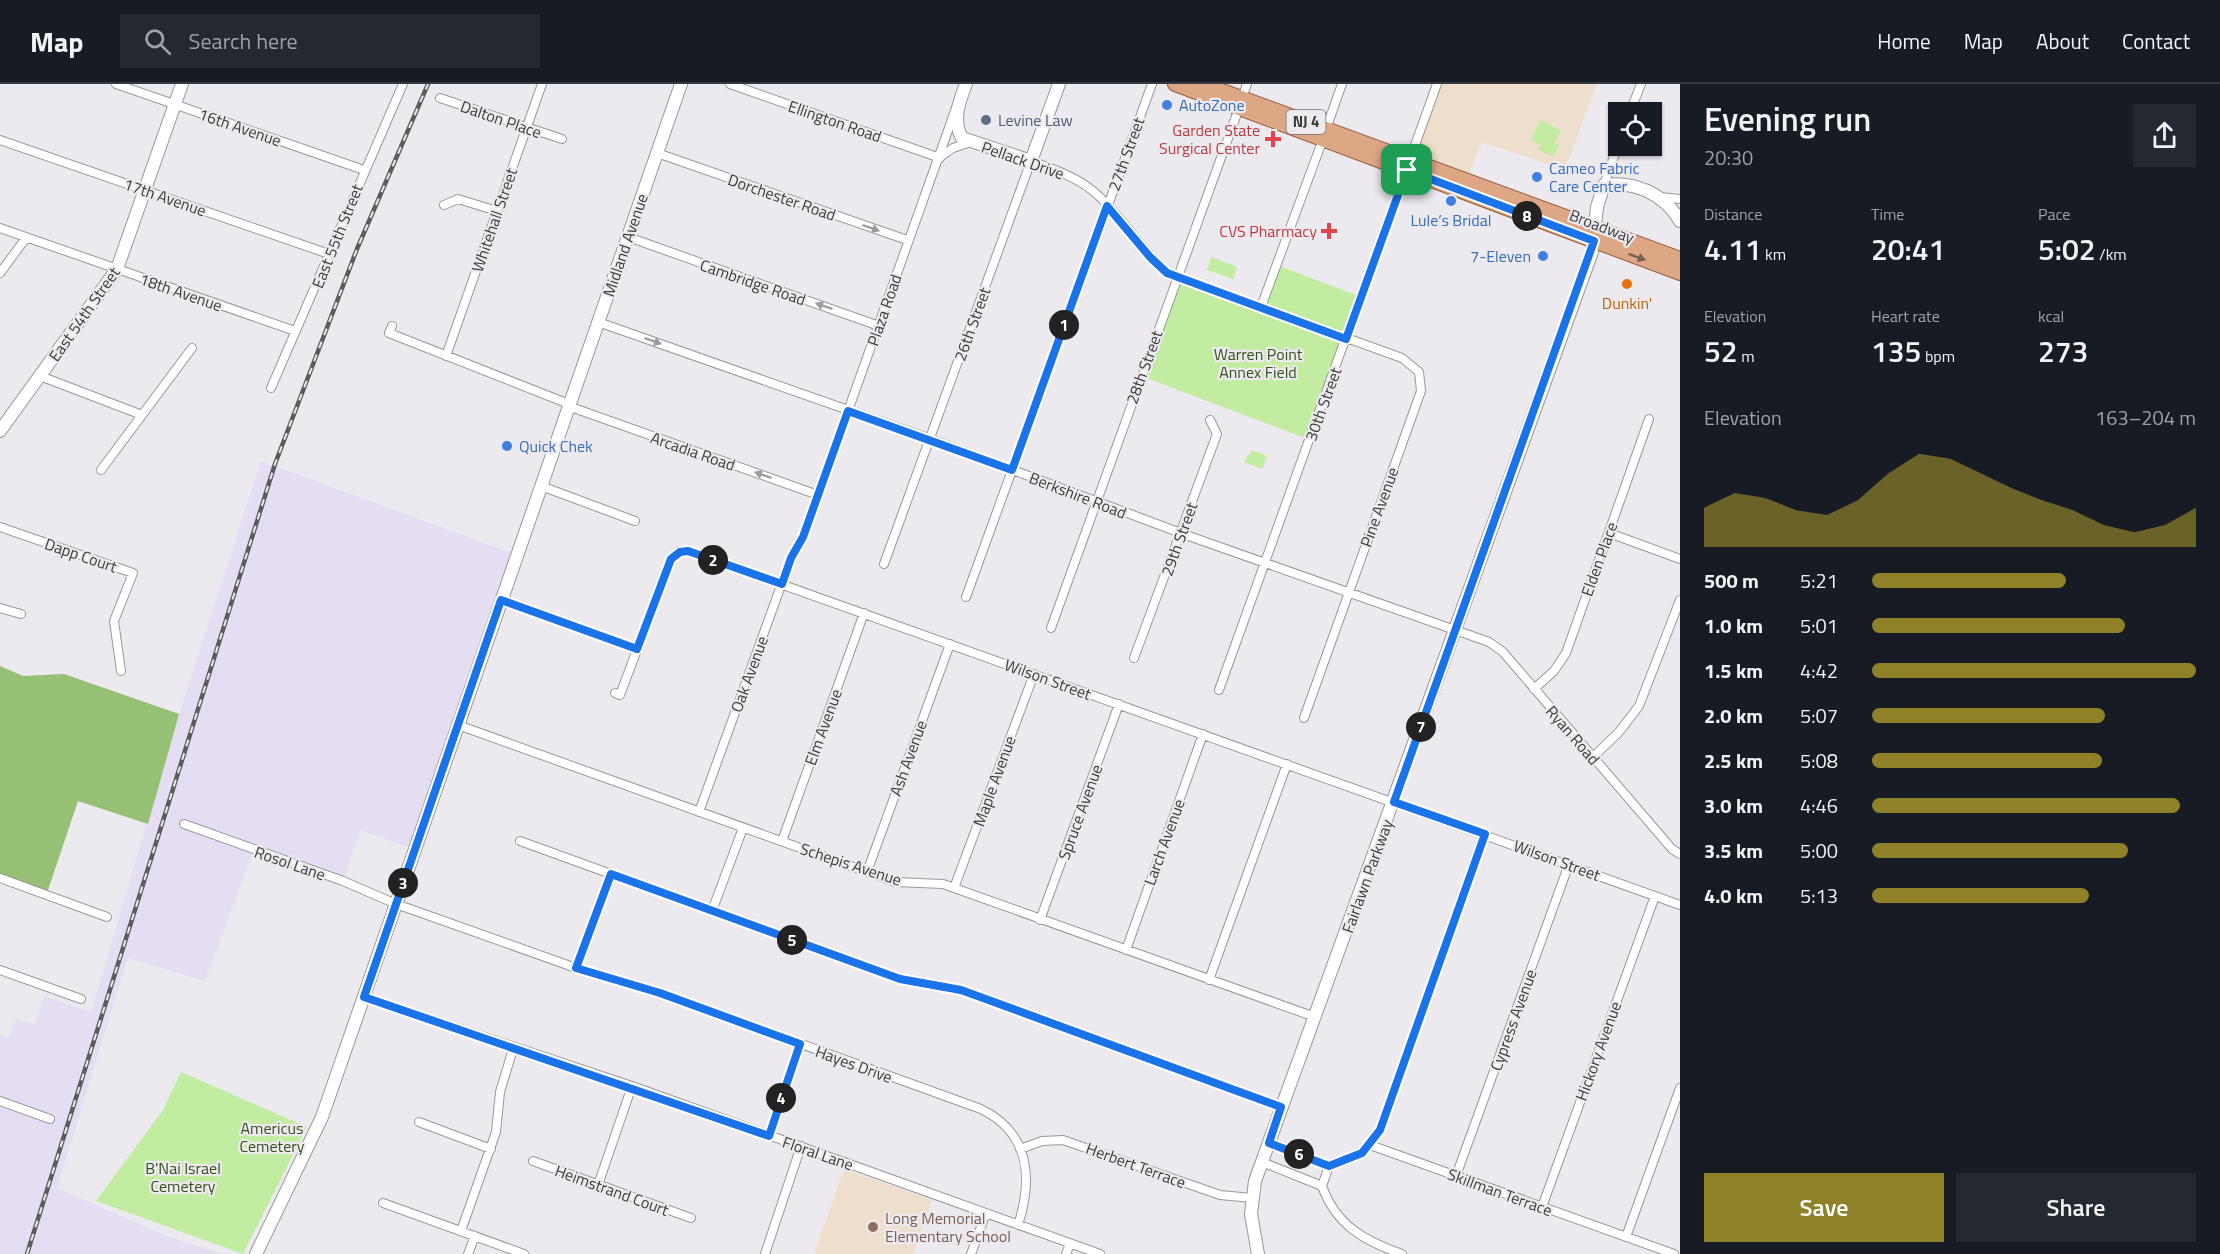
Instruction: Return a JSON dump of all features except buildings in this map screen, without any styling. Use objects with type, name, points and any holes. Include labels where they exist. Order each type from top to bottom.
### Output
[{"type":"main road","name":"Broadway","points":[[1175,84],[1240,103],[1408,165],[1594,235],[1680,273]]},
{"type":"main road","name":"Broadway","points":[[1203,84],[1240,103]]},
{"type":"main road","name":"Broadway","points":[[1594,235],[1680,259]]},
{"type":"street","name":"16th Avenue","points":[[116,84],[364,170]]},
{"type":"street","name":"East 54th Street","points":[[0,431],[117,269],[182,84]]},
{"type":"street","name":"Whitehall Street","points":[[446,356],[542,84]]},
{"type":"street","name":"Midland Avenue","points":[[256,1254],[319,1125],[681,84]]},
{"type":"street","name":"Ellington Road","points":[[730,84],[940,158]]},
{"type":"street","name":"Plaza Road","points":[[803,537],[879,326],[907,240],[940,158],[950,120],[966,84]]},
{"type":"street","name":"26th Street","points":[[884,564],[1059,84]]},
{"type":"street","name":"27th Street","points":[[966,597],[1152,84]]},
{"type":"street","name":"28th Street","points":[[1051,628],[1247,84]]},
{"type":"street","points":[[1261,307],[1342,84]]},
{"type":"street","name":"30th Street","points":[[1219,690],[1437,84]]},
{"type":"street","points":[[1634,102],[1641,84]]},
{"type":"street","name":"East 55th Street","points":[[271,388],[400,85]]},
{"type":"street","name":"Dalton Place","points":[[440,98],[562,139]]},
{"type":"street","points":[[960,99],[956,118],[957,130],[962,138],[971,142]]},
{"type":"street","name":"17th Avenue","points":[[0,140],[329,254]]},
{"type":"street","points":[[940,158],[953,148],[971,142]]},
{"type":"street","name":"Pellack Drive","points":[[971,142],[1068,175],[1093,191],[1150,257],[1167,273],[1346,339]]},
{"type":"street","name":"Dorchester Road","points":[[657,153],[907,240]]},
{"type":"street","points":[[1614,156],[1604,185],[1628,184],[1660,197],[1680,199]]},
{"type":"street","name":"Fairlawn Parkway","points":[[1258,1254],[1252,1230],[1252,1198],[1262,1162],[1456,629],[1594,235],[1604,185]]},
{"type":"street","points":[[1660,197],[1673,208],[1680,221]]},
{"type":"street","points":[[444,205],[458,200],[497,211]]},
{"type":"street","name":"18th Avenue","points":[[0,228],[295,331]]},
{"type":"street","name":"Cambridge Road","points":[[628,237],[879,326]]},
{"type":"street","points":[[0,273],[26,238]]},
{"type":"street","name":"Berkshire Road","points":[[598,322],[930,439],[1181,534],[1456,629]]},
{"type":"street","name":"Arcadia Road","points":[[392,326],[389,333],[569,405],[818,495]]},
{"type":"street","name":"Pine Avenue","points":[[1304,718],[1421,391],[1419,372],[1407,361],[1346,339]]},
{"type":"street","points":[[101,470],[192,348]]},
{"type":"street","points":[[40,376],[142,415]]},
{"type":"street","name":"Elden Place","points":[[1534,689],[1554,671],[1566,653],[1649,419]]},
{"type":"street","name":"29th Street","points":[[1134,658],[1217,434],[1210,420]]},
{"type":"street","points":[[541,486],[635,521]]},
{"type":"street","name":"Dapp Court","points":[[0,527],[133,573],[114,621],[121,671]]},
{"type":"street","points":[[1609,533],[1680,558]]},
{"type":"street","name":"Oak Avenue","points":[[699,812],[791,558],[803,537]]},
{"type":"street","name":"Wilson Street","points":[[637,649],[671,559],[680,552],[688,551],[1680,905]]},
{"type":"street","points":[[501,600],[637,649],[620,695],[615,693]]},
{"type":"street","points":[[1593,757],[1619,732],[1639,706],[1680,600]]},
{"type":"street","points":[[0,608],[21,614]]},
{"type":"street","name":"Elm Avenue","points":[[782,841],[864,613]]},
{"type":"street","name":"Ryan Road","points":[[1456,629],[1496,646],[1672,849],[1680,854]]},
{"type":"street","name":"Ash Avenue","points":[[867,872],[950,644]]},
{"type":"street","name":"Maple Avenue","points":[[954,888],[1034,674]]},
{"type":"street","name":"Spruce Avenue","points":[[1040,920],[1119,704]]},
{"type":"street","name":"Schepis Avenue","points":[[458,725],[895,882],[930,882],[954,888],[1315,1017]]},
{"type":"street","name":"Larch Avenue","points":[[1126,950],[1203,734]]},
{"type":"street","points":[[1209,980],[1287,764]]},
{"type":"street","name":"Rosol Lane","points":[[184,824],[287,863],[343,881],[396,904]]},
{"type":"street","points":[[712,911],[743,828]]},
{"type":"street","points":[[1269,1143],[1329,1166],[1362,1153],[1370,1145],[1380,1130],[1485,834]]},
{"type":"street","points":[[520,841],[900,979],[961,990],[1281,1107]]},
{"type":"street","name":"Cypress Avenue","points":[[1456,1176],[1569,864]]},
{"type":"street","points":[[576,968],[611,874]]},
{"type":"street","points":[[0,878],[107,917]]},
{"type":"street","name":"Hickory Avenue","points":[[1542,1207],[1654,896]]},
{"type":"street","name":"Hayes Drive","points":[[396,904],[576,968],[660,993],[981,1109],[1005,1127],[1020,1149],[1026,1166],[1027,1190],[1018,1225]]},
{"type":"street","points":[[0,970],[81,999]]},
{"type":"street","name":"Floral Lane","points":[[364,997],[513,1049],[632,1086],[1100,1254]]},
{"type":"street","points":[[769,1136],[800,1044]]},
{"type":"street","points":[[461,1231],[498,1125],[500,1092],[513,1049]]},
{"type":"street","points":[[598,1185],[632,1086]]},
{"type":"street","points":[[1626,1237],[1680,1088]]},
{"type":"street","points":[[0,1101],[50,1119]]},
{"type":"street","points":[[419,1122],[491,1149]]},
{"type":"street","name":"Herbert Terrace","points":[[1020,1149],[1042,1141],[1063,1140],[1220,1195],[1252,1198]]},
{"type":"street","name":"Skillman Terrace","points":[[1370,1145],[1674,1254]]},
{"type":"street","points":[[765,1254],[801,1146]]},
{"type":"street","name":"Heimstrand Court","points":[[533,1161],[691,1218]]},
{"type":"street","points":[[1262,1162],[1322,1186],[1337,1215],[1348,1228],[1360,1238],[1386,1251],[1401,1254]]},
{"type":"street","points":[[1322,1186],[1329,1166]]},
{"type":"street","points":[[383,1203],[524,1254]]},
{"type":"street","points":[[971,1254],[986,1213]]},
{"type":"street","points":[[468,1254],[475,1236]]},
{"type":"street","points":[[1066,1254],[1070,1244]]},
{"type":"shaded area","points":[[1437,84],[1596,84],[1572,152],[1563,169],[1482,142],[1466,180],[1410,160]]},
{"type":"shaded area","points":[[261,461],[517,555],[415,850],[361,830],[343,881],[254,850],[205,981],[128,958],[57,1188],[169,1237],[222,1254],[0,1254],[0,1035],[9,1038],[16,1019],[34,1024],[44,996],[91,1012],[179,714]]},
{"type":"shaded area","name":"Long Memorial Elementary School","points":[[844,1169],[932,1200],[913,1254],[814,1254]]},
{"type":"green space","points":[[1541,120],[1561,131],[1554,144],[1559,144],[1553,157],[1537,149],[1543,146],[1531,140]]},
{"type":"green space","points":[[1211,257],[1237,267],[1233,279],[1207,270]]},
{"type":"green space","name":"Warren Point Annex Field","points":[[1277,265],[1361,297],[1310,440],[1141,376],[1176,277],[1261,307]]},
{"type":"green space","points":[[1252,450],[1267,456],[1262,469],[1244,462]]},
{"type":"green space","points":[[0,666],[23,676],[64,674],[179,714],[148,824],[78,801],[47,893],[0,876]]},
{"type":"green space","name":"B'Nai Israel Cemetery","points":[[181,1072],[307,1127],[243,1254],[96,1201],[163,1110]]},
{"type":"railway","points":[[27,1254],[275,464],[357,249],[428,84]]},
{"type":"place","name":"AutoZone","points":[[1167,105]]},
{"type":"place","name":"Levine Law","points":[[986,120]]},
{"type":"place","name":"Garden State Surgical Center","points":[[1273,139]]},
{"type":"place","name":"Cameo Fabric Care Center","points":[[1537,177]]},
{"type":"place","name":"Lule’s Bridal","points":[[1451,201]]},
{"type":"place","name":"CVS Pharmacy","points":[[1329,231]]},
{"type":"place","name":"7-Eleven","points":[[1543,256]]},
{"type":"place","name":"Dunkin'","points":[[1627,284]]},
{"type":"place","name":"Quick Chek","points":[[507,446]]},
{"type":"place","name":"Long Memorial Elementary School","points":[[873,1227]]},
{"type":"route","points":[[1407,170],[1594,241],[1592,252],[1394,802],[1485,834],[1380,1130],[1362,1153],[1329,1166],[1269,1143],[1281,1107],[961,990],[900,979],[611,874],[576,968],[660,993],[800,1044],[769,1136],[632,1086],[513,1049],[364,997],[501,600],[637,649],[674,554],[688,551],[782,584],[791,558],[803,537],[848,411],[1012,470],[1107,206],[1150,257],[1167,273],[1346,339],[1407,170]]},
{"type":"park label","name":"Americus Cemetery","points":[[272,1137]]}]
